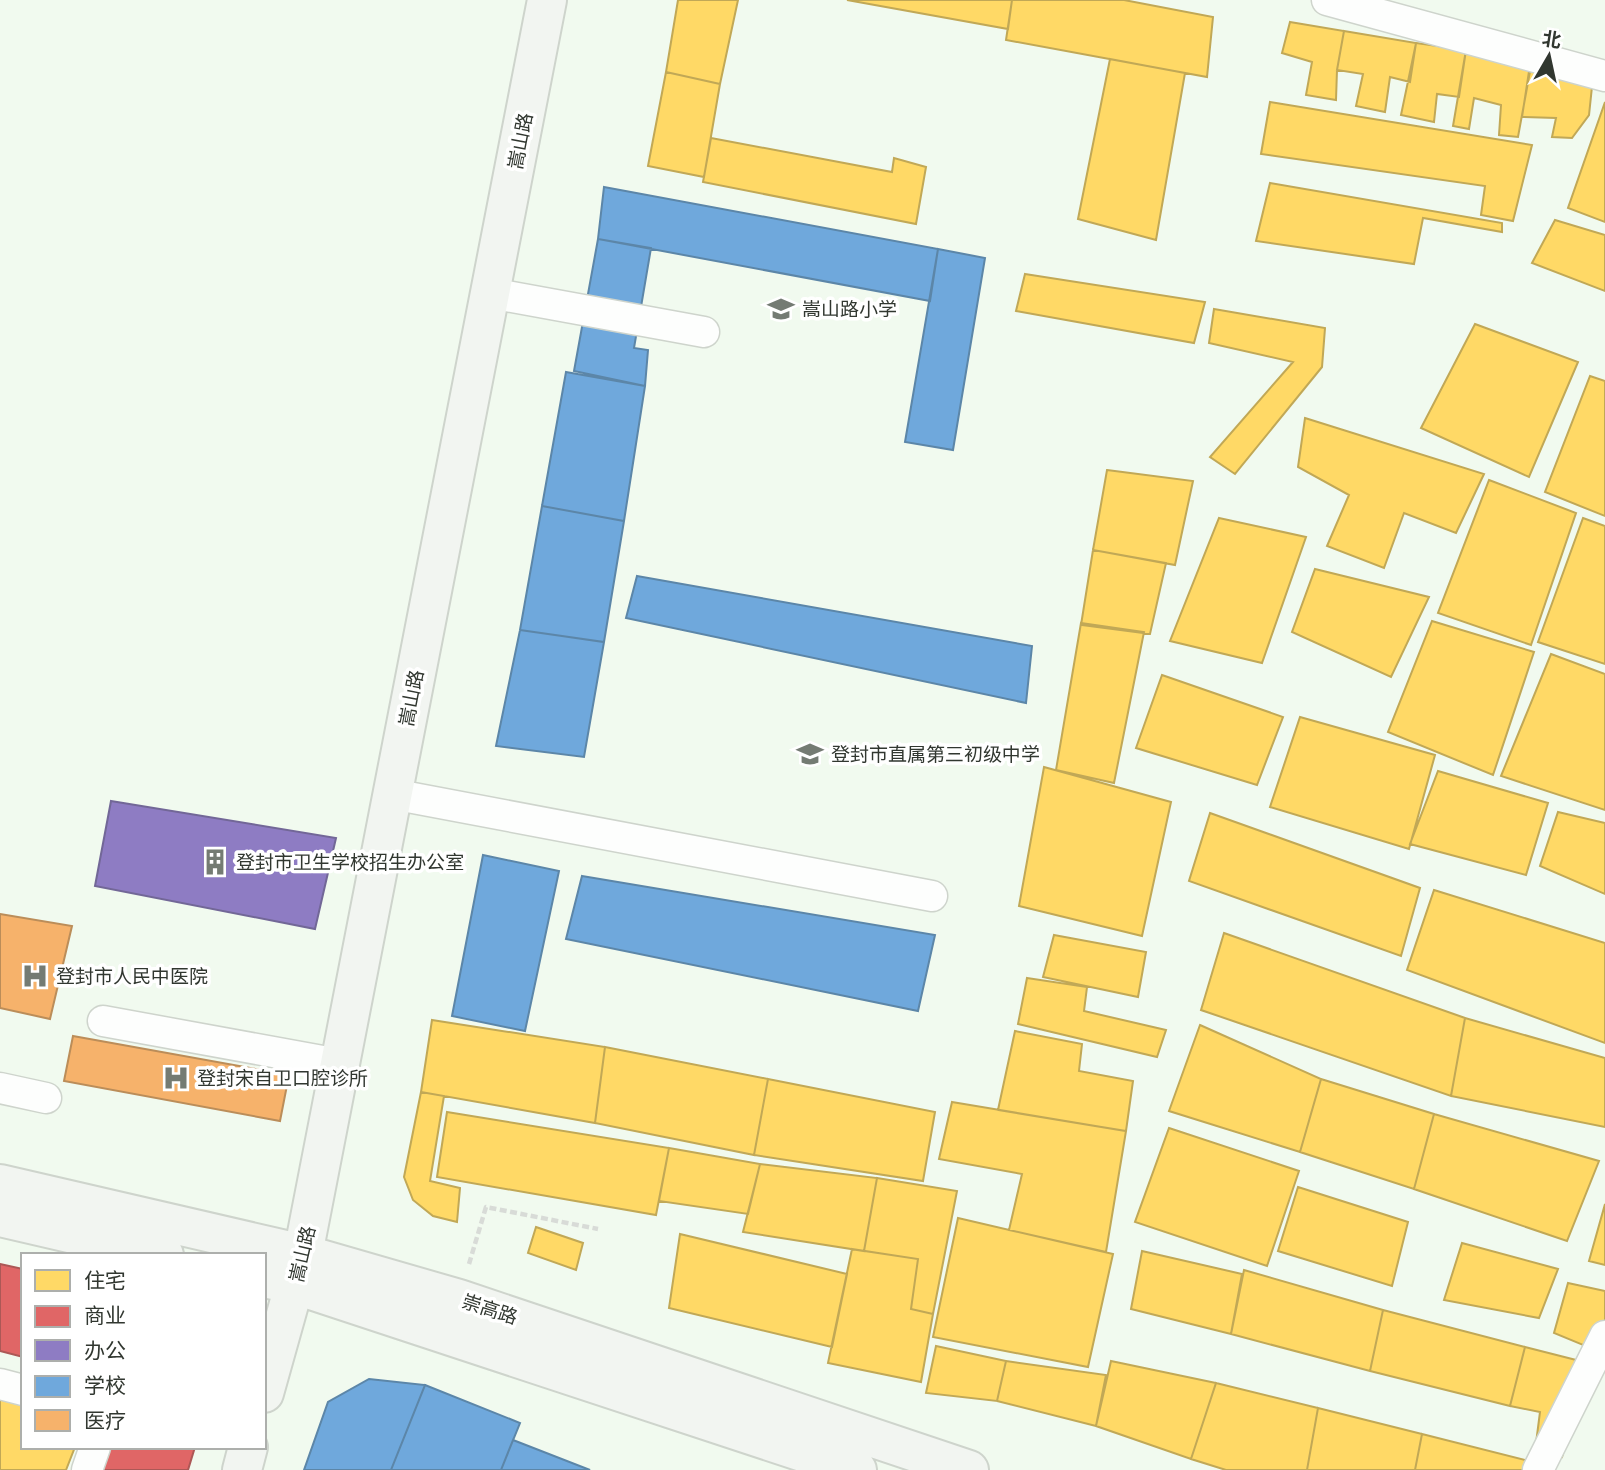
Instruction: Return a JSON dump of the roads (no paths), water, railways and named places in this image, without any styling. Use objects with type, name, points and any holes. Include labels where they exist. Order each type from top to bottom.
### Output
[{"type":"street","name":"嵩山路","points":[[266,1383],[288,1272],[340,1065],[547,0]]},
{"type":"street","points":[[1327,0],[1605,76]]},
{"type":"street","points":[[490,293],[704,331]]},
{"type":"street","points":[[392,794],[932,897]]},
{"type":"street","points":[[103,1021],[340,1065]]},
{"type":"street","points":[[0,1088],[46,1098]]},
{"type":"street","name":"崇高路","points":[[0,1184],[226,1253]]},
{"type":"street","points":[[0,1217],[155,1253]]},
{"type":"street","name":"崇高路","points":[[266,1265],[858,1470]]},
{"type":"street","name":"崇高路","points":[[288,1272],[459,1299],[969,1470]]},
{"type":"street","points":[[1538,1470],[1605,1336]]},
{"type":"street","points":[[0,1384],[21,1389]]},
{"type":"street","points":[[87,1470],[93,1449]]},
{"type":"street","points":[[242,1470],[247,1449]]},
{"type":"place","name":"嵩山路小学","points":[[781,309]]},
{"type":"place","name":"登封市直属第三初级中学","points":[[810,754]]},
{"type":"place","name":"登封市卫生学校招生办公室","points":[[215,862]]},
{"type":"place","name":"登封市人民中医院","points":[[35,976]]},
{"type":"place","name":"登封宋自卫口腔诊所","points":[[176,1078]]}]
